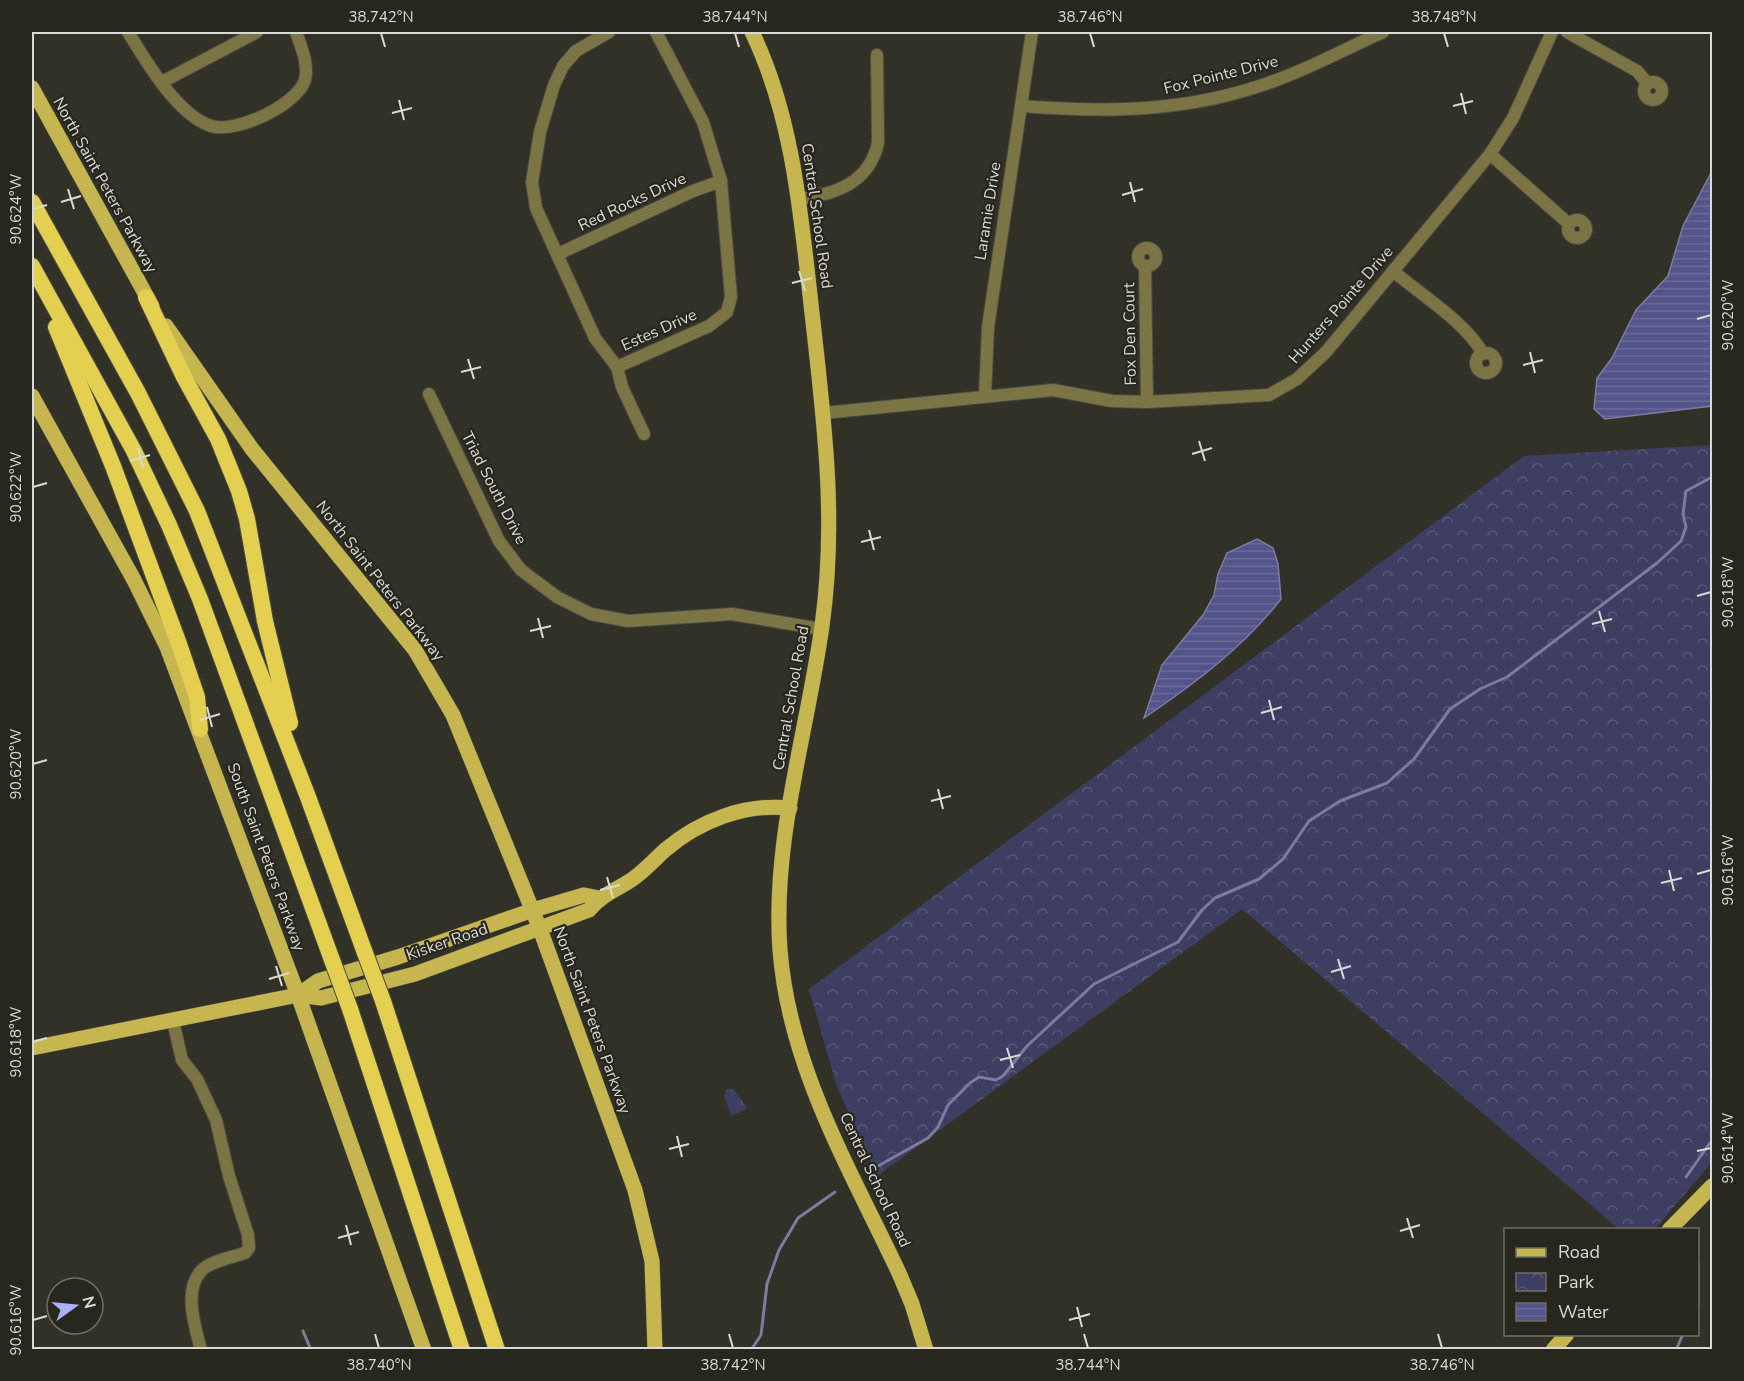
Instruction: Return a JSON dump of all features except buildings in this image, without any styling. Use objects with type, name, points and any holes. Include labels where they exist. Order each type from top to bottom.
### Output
[{"type":"highway","points":[[32,202],[181,476],[219,563],[383,1001],[497,1350]]},
{"type":"highway","points":[[34,271],[71,368],[113,466],[178,644],[197,697],[200,729]]},
{"type":"highway","points":[[34,271],[134,451],[169,525],[204,609],[350,1009],[462,1350]]},
{"type":"highway","points":[[146,297],[184,377],[218,439],[239,491],[249,529],[265,621],[308,797]]},
{"type":"main road","name":"Central School Road","points":[[752,32],[781,111],[799,199],[824,413],[830,533],[821,629],[790,808],[779,892],[780,948],[793,1032],[827,1121],[908,1293],[926,1350]]},
{"type":"main road","name":"North Saint Peters Parkway","points":[[32,88],[146,297],[218,404],[392,621],[436,682],[470,752],[540,928],[644,1222],[652,1261],[655,1295],[655,1350]]},
{"type":"main road","name":"South Saint Peters Parkway","points":[[32,396],[152,615],[200,729],[298,995],[424,1350]]},
{"type":"main road","name":"Kisker Road","points":[[32,1048],[298,995],[321,998],[415,974],[589,909],[599,898],[634,878],[666,849],[701,826],[753,809],[790,808]]},
{"type":"main road","name":"Kisker Road","points":[[298,995],[318,981],[398,957],[533,910],[584,895],[599,898]]},
{"type":"main road","points":[[1672,1228],[1713,1185]]},
{"type":"main road","points":[[1553,1350],[1566,1336]]},
{"type":"street","points":[[128,32],[162,82],[193,117],[212,127],[230,128],[244,125],[264,116],[301,88],[306,79],[304,58],[296,32]]},
{"type":"street","points":[[162,82],[257,32]]},
{"type":"street","name":"Estes Drive","points":[[609,32],[576,51],[563,66],[554,85],[534,157],[532,195],[595,338],[616,367],[709,326],[727,312],[732,282],[721,181],[703,122],[656,32]]},
{"type":"street","name":"Laramie Drive","points":[[985,396],[988,327],[1032,32]]},
{"type":"street","name":"Fox Pointe Drive","points":[[1021,106],[1109,111],[1180,105],[1278,80],[1383,32]]},
{"type":"street","name":"Hunters Pointe Drive","points":[[824,413],[916,406],[985,396],[1053,390],[1112,400],[1147,402],[1269,395],[1297,380],[1326,352],[1490,154],[1513,118],[1552,32]]},
{"type":"street","points":[[1567,32],[1630,67],[1648,84]]},
{"type":"street","points":[[799,199],[824,196],[845,188],[857,180],[875,156],[878,143],[877,55]]},
{"type":"street","points":[[1490,154],[1569,224]]},
{"type":"street","name":"Red Rocks Drive","points":[[558,254],[693,191],[721,181]]},
{"type":"street","name":"Fox Den Court","points":[[1145,266],[1147,402]]},
{"type":"street","points":[[1393,272],[1461,328],[1478,344],[1483,354]]},
{"type":"street","points":[[616,367],[622,387],[644,434]]},
{"type":"street","name":"Triad South Drive","points":[[429,394],[473,490],[509,556],[536,582],[566,603],[591,614],[629,621],[732,614],[821,629]]},
{"type":"street","points":[[172,1021],[182,1060],[197,1079],[216,1120],[229,1176],[248,1235],[249,1248],[245,1253],[202,1269],[192,1286],[192,1305],[201,1350]]},
{"type":"green space","points":[[1712,445],[1712,1162],[1656,1228],[1618,1228],[1242,909],[877,1176],[837,1087],[809,989],[1524,456]]},
{"type":"green space","points":[[734,1089],[747,1108],[731,1116],[724,1095],[726,1090]]},
{"type":"water","points":[[1712,171],[1712,406],[1605,419],[1594,409],[1597,378],[1612,358],[1636,310],[1668,276],[1683,226]]},
{"type":"water","points":[[1257,539],[1273,548],[1278,564],[1281,599],[1235,649],[1144,718],[1162,665],[1203,615],[1214,595],[1218,574],[1227,553]]},
{"type":"waterway","points":[[878,1166],[928,1138],[938,1127],[948,1105],[970,1083],[979,1077],[996,1080],[1003,1076],[1027,1046],[1094,984],[1178,942],[1202,910],[1215,898],[1259,879],[1283,859],[1309,821],[1340,801],[1387,783],[1414,759],[1450,709],[1480,689],[1507,677],[1657,563],[1681,541],[1686,527],[1683,514],[1686,491],[1712,477]]},
{"type":"waterway","points":[[1686,1177],[1712,1140]]},
{"type":"waterway","points":[[751,1350],[761,1335],[767,1284],[779,1250],[798,1218],[835,1192]]},
{"type":"waterway","points":[[303,1331],[311,1350]]},
{"type":"waterway","points":[[1676,1350],[1682,1336]]}]
